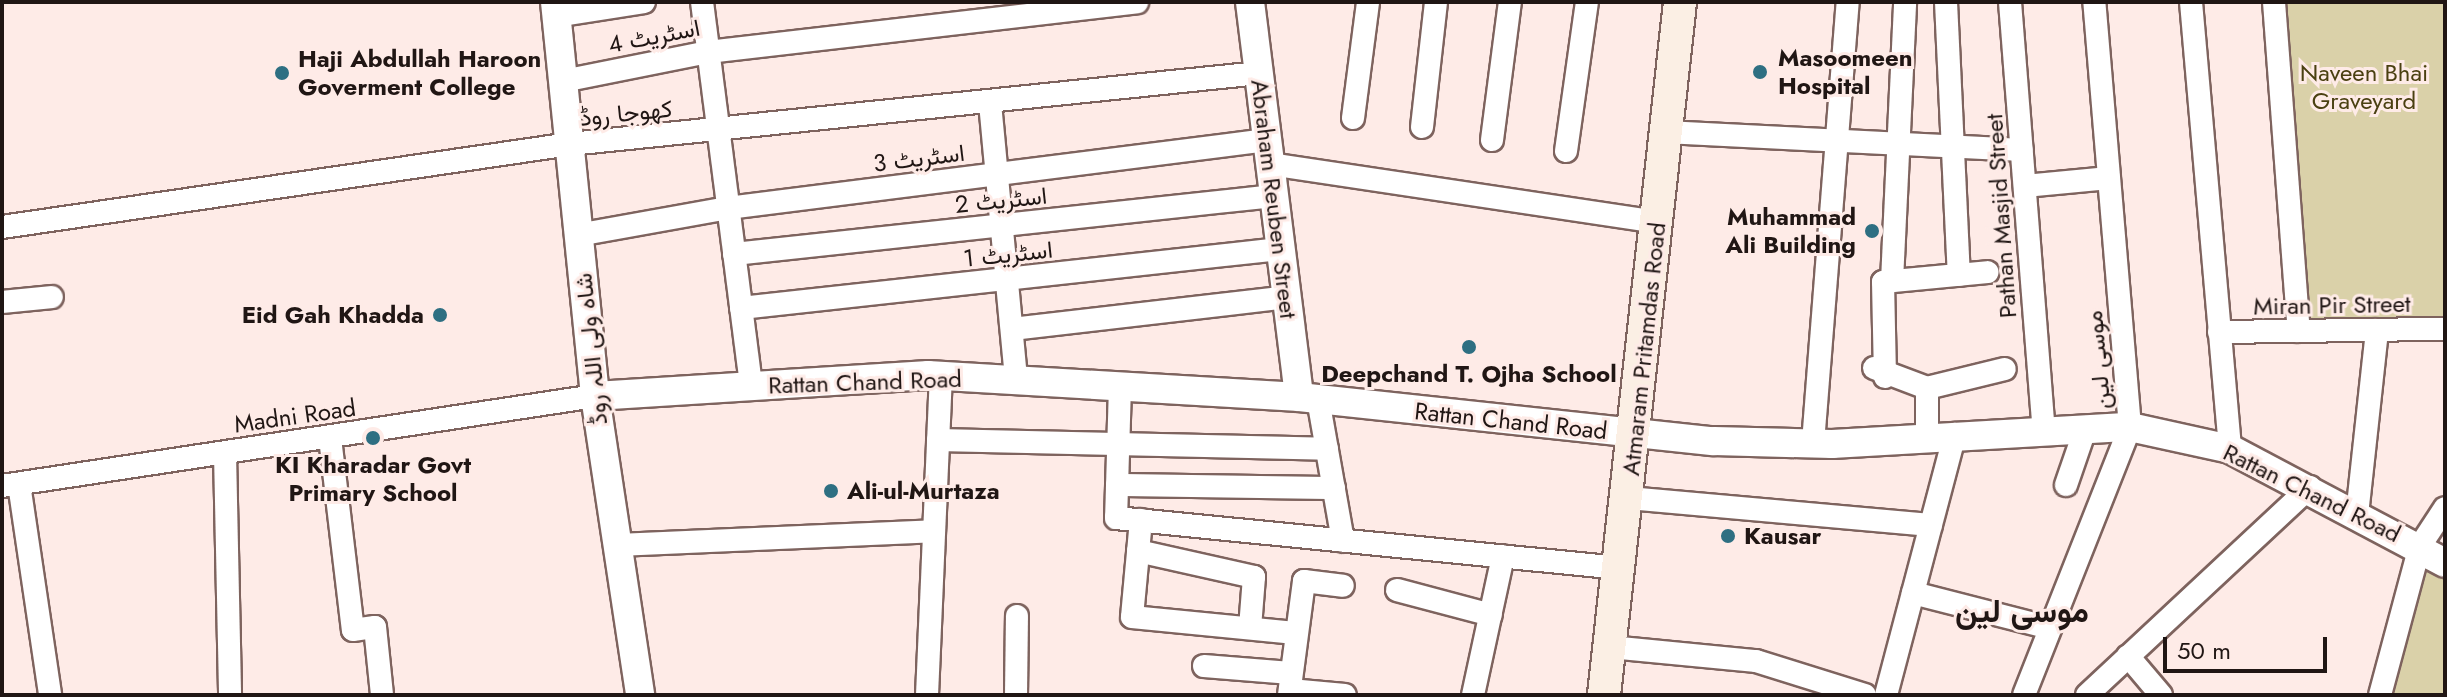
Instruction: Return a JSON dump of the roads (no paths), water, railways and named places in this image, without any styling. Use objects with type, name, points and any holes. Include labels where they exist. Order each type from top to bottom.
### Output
[{"type":"main road","name":"Atmaram Pritamdas Road","points":[[1604,695],[1636,435],[1680,2]]},
{"type":"street","points":[[556,9],[644,2]]},
{"type":"street","points":[[702,2],[751,386]]},
{"type":"street","name":"اسٹریٹ 4","points":[[563,81],[708,52],[1137,2]]},
{"type":"street","name":"Abraham Reuben Street","points":[[1250,2],[1287,297],[1308,398]]},
{"type":"street","points":[[1353,118],[1368,2]]},
{"type":"street","points":[[1422,127],[1436,2]]},
{"type":"street","points":[[1492,140],[1510,2]]},
{"type":"street","points":[[1566,151],[1587,2]]},
{"type":"street","points":[[1813,443],[1848,2]]},
{"type":"street","points":[[1892,281],[1905,2]]},
{"type":"street","points":[[1946,2],[1958,148],[1959,275]]},
{"type":"street","name":"Pathan Masjid Street","points":[[2010,2],[2043,426]]},
{"type":"street","name":"موسی لین","points":[[2024,695],[2130,427],[2094,2]]},
{"type":"street","points":[[2191,2],[2230,449]]},
{"type":"street","points":[[2274,2],[2299,331]]},
{"type":"street","name":"شاہ ولی اللہ روڈ","points":[[556,9],[595,396],[640,695]]},
{"type":"street","name":"کھوجا روڈ","points":[[2,227],[570,144],[1259,73]]},
{"type":"street","points":[[990,103],[1016,380]]},
{"type":"street","points":[[1666,132],[1836,145],[2022,150]]},
{"type":"street","name":"اسٹریٹ 3","points":[[578,235],[728,208],[997,174],[1268,152],[1656,222]]},
{"type":"street","points":[[2025,186],[2109,178]]},
{"type":"street","name":"اسٹریٹ 2","points":[[734,254],[1274,196]]},
{"type":"street","name":"اسٹریٹ 1","points":[[741,308],[1280,249]]},
{"type":"street","points":[[1988,272],[1883,282],[1878,372],[1927,388],[2005,369]]},
{"type":"street","points":[[2,302],[52,297]]},
{"type":"street","points":[[1012,329],[1287,297]]},
{"type":"street","name":"Miran Pir Street","points":[[2219,332],[2445,329]]},
{"type":"street","points":[[2357,515],[2377,330]]},
{"type":"street","points":[[927,695],[941,376]]},
{"type":"street","name":"Rattan Chand Road","points":[[595,396],[941,376],[1308,398],[1636,435],[1813,443],[2043,426],[2130,427],[2230,449],[2310,487],[2357,515],[2420,546],[2445,563]]},
{"type":"street","points":[[1120,386],[1116,518],[1620,568]]},
{"type":"street","points":[[1927,388],[1927,436]]},
{"type":"street","name":"Madni Road","points":[[10,485],[595,396]]},
{"type":"street","points":[[1308,398],[1327,449],[1343,541]]},
{"type":"street","points":[[2066,485],[2086,427]]},
{"type":"street","points":[[1886,695],[1955,434]]},
{"type":"street","points":[[330,438],[353,630],[375,627],[382,695]]},
{"type":"street","points":[[938,440],[1118,449],[1327,449]]},
{"type":"street","points":[[225,453],[230,695]]},
{"type":"street","points":[[10,485],[50,695]]},
{"type":"street","points":[[1117,485],[1334,488]]},
{"type":"street","points":[[2087,695],[2310,487]]},
{"type":"street","points":[[1628,498],[1931,525]]},
{"type":"street","points":[[2380,695],[2420,546],[2445,508]]},
{"type":"street","points":[[1141,520],[1132,617],[1295,633]]},
{"type":"street","points":[[617,545],[934,531]]},
{"type":"street","points":[[1138,551],[1254,577],[1250,628]]},
{"type":"street","points":[[1473,695],[1503,556]]},
{"type":"street","points":[[1290,686],[1304,581],[1343,586]]},
{"type":"street","points":[[1397,590],[1491,615]]},
{"type":"street","points":[[1913,593],[2050,628]]},
{"type":"street","points":[[1016,695],[1017,616]]},
{"type":"street","points":[[1610,647],[1756,661],[1865,695]]},
{"type":"street","points":[[2128,656],[2161,695]]},
{"type":"street","points":[[1204,666],[1345,695]]},
{"type":"place","name":"Masoomeen Hospital","points":[[1760,72]]},
{"type":"place","name":"Haji Abdullah Haroon Goverment College","points":[[282,73]]},
{"type":"place","name":"Muhammad Ali Building","points":[[1872,231]]},
{"type":"place","name":"Eid Gah Khadda","points":[[440,315]]},
{"type":"place","name":"Deepchand T. Ojha School","points":[[1469,347]]},
{"type":"place","name":"KI Kharadar Govt Primary School","points":[[373,438]]},
{"type":"place","name":"Ali-ul-Murtaza","points":[[831,491]]},
{"type":"place","name":"Kausar","points":[[1728,536]]},
{"type":"district","name":"موسی لین","points":[[2022,611]]},
{"type":"park label","name":"Naveen Bhai Graveyard","points":[[2364,87]]}]
